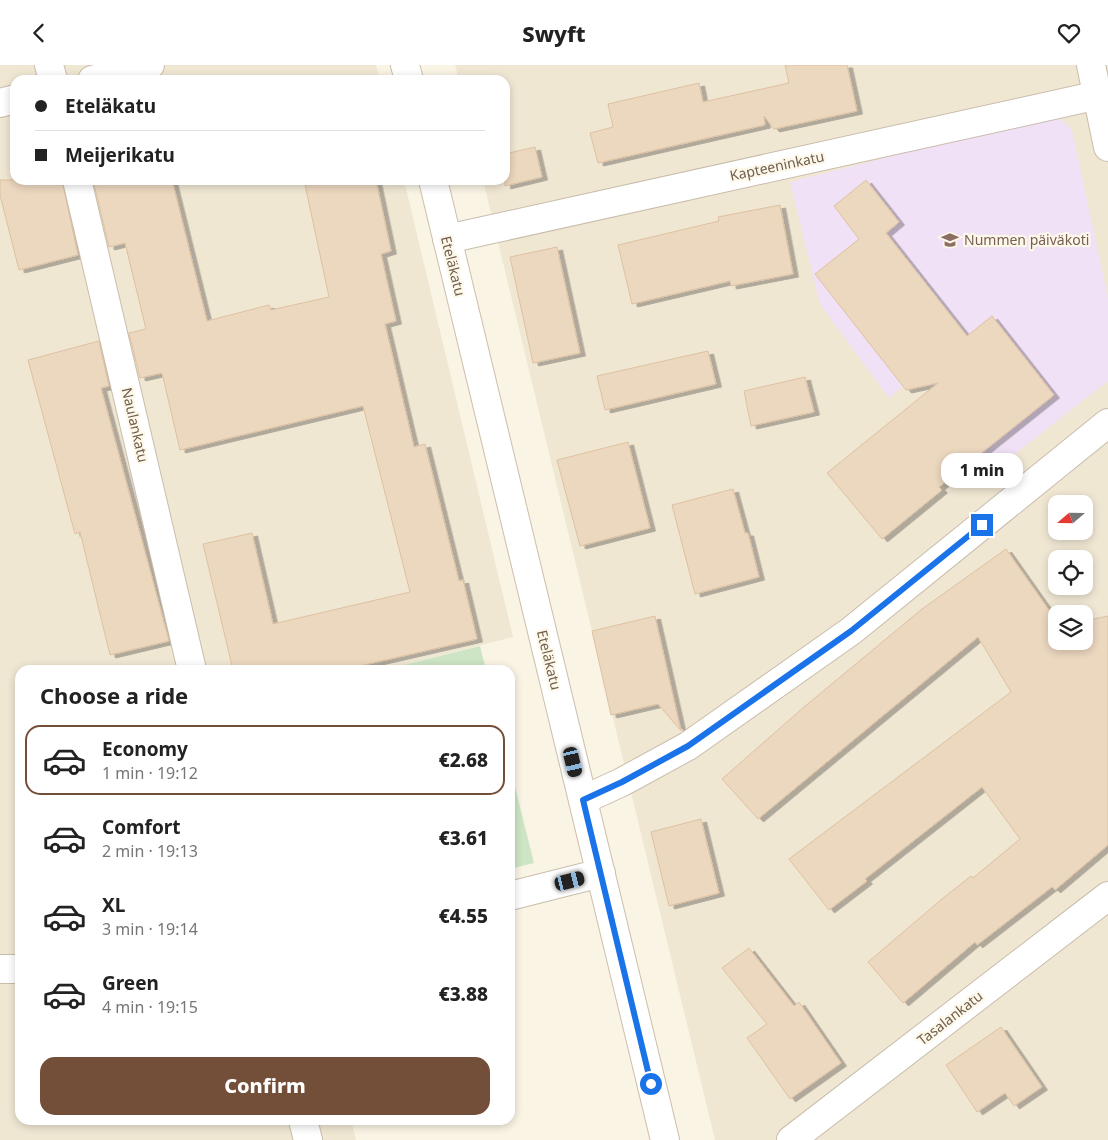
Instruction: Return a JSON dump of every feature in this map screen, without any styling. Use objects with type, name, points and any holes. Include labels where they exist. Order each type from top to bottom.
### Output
[{"type":"street","points":[[111,75],[150,65]]},
{"type":"street","points":[[1091,65],[1103,94],[1108,147]]},
{"type":"street","name":"Kapteeninkatu","points":[[447,239],[1103,94]]},
{"type":"street","name":"Naulankatu","points":[[78,185],[191,665]]},
{"type":"street","name":"Eteläkatu","points":[[434,185],[665,1140]]},
{"type":"street","points":[[583,800],[622,782],[688,746],[851,631],[1108,423]]},
{"type":"street","points":[[515,895],[601,873]]},
{"type":"street","name":"Tasalankatu","points":[[791,1140],[1108,896]]},
{"type":"street","points":[[0,969],[15,969]]},
{"type":"street","points":[[304,1125],[308,1140]]},
{"type":"shaded area","points":[[0,65],[376,65],[379,75],[10,75],[10,185],[405,185],[513,637],[403,665],[15,665],[15,1125],[352,1125],[356,1140],[0,1140]]},
{"type":"shaded area","points":[[455,65],[1108,65],[1108,1140],[715,1140],[484,185],[510,185],[510,75],[458,75]]},
{"type":"shaded area","name":"Nummen päiväkoti","points":[[1056,115],[1072,130],[1108,298],[1108,381],[998,467],[983,452],[920,373],[889,398],[820,304],[790,182]]},
{"type":"green space","points":[[480,646],[485,665],[403,665]]},
{"type":"green space","points":[[515,787],[534,863],[515,868]]},
{"type":"building","points":[[785,65],[847,65],[857,111],[774,129],[764,116],[765,125],[598,163],[590,133],[613,127],[608,104],[699,83],[703,102],[789,83]]},
{"type":"building","points":[[535,147],[542,177],[510,185],[510,153]]},
{"type":"building","points":[[0,180],[10,180],[10,185],[63,185],[78,255],[19,270],[0,195]]},
{"type":"building","points":[[866,180],[899,222],[886,233],[967,336],[992,316],[1054,395],[939,487],[942,490],[882,539],[827,473],[938,383],[906,390],[815,274],[859,239],[834,206]]},
{"type":"building","points":[[94,185],[173,185],[207,321],[269,305],[271,310],[329,297],[305,185],[377,185],[391,251],[381,254],[396,321],[385,324],[414,447],[425,444],[459,581],[463,580],[477,639],[364,665],[232,665],[203,544],[252,533],[273,624],[410,592],[363,406],[180,450],[162,373],[140,378],[129,333],[146,329],[125,243],[109,247]]},
{"type":"building","points":[[780,205],[793,274],[731,286],[730,281],[632,304],[618,245],[719,221],[718,217]]},
{"type":"building","points":[[557,247],[580,353],[533,363],[510,257]]},
{"type":"building","points":[[99,341],[109,386],[101,388],[169,641],[110,655],[80,532],[75,534],[28,360]]},
{"type":"building","points":[[708,351],[716,384],[605,410],[597,376]]},
{"type":"building","points":[[805,377],[814,412],[751,426],[744,391]]},
{"type":"building","points":[[628,442],[650,528],[580,546],[557,460]]},
{"type":"building","points":[[733,489],[745,533],[748,533],[759,577],[695,594],[672,505]]},
{"type":"building","points":[[1006,549],[1048,609],[1048,650],[1093,650],[1093,619],[1108,616],[1108,845],[1055,890],[1052,887],[977,945],[975,942],[903,1003],[868,962],[942,899],[971,876],[973,878],[1020,839],[982,787],[865,879],[867,881],[829,910],[789,859],[1011,692],[978,637],[758,819],[722,779],[804,707],[922,609]]},
{"type":"building","points":[[655,616],[681,731],[658,704],[611,715],[592,631]]},
{"type":"building","points":[[701,819],[719,893],[669,906],[651,832]]},
{"type":"building","points":[[749,948],[794,1006],[799,1002],[841,1063],[790,1099],[747,1038],[767,1024],[722,968]]},
{"type":"building","points":[[1001,1027],[1042,1087],[1014,1106],[1005,1093],[977,1112],[946,1065]]},
{"type":"place","name":"Nummen päiväkoti","points":[[950,240]]},
{"type":"route","points":[[651,1084],[583,800],[622,782],[688,746],[851,631],[982,525]]}]
